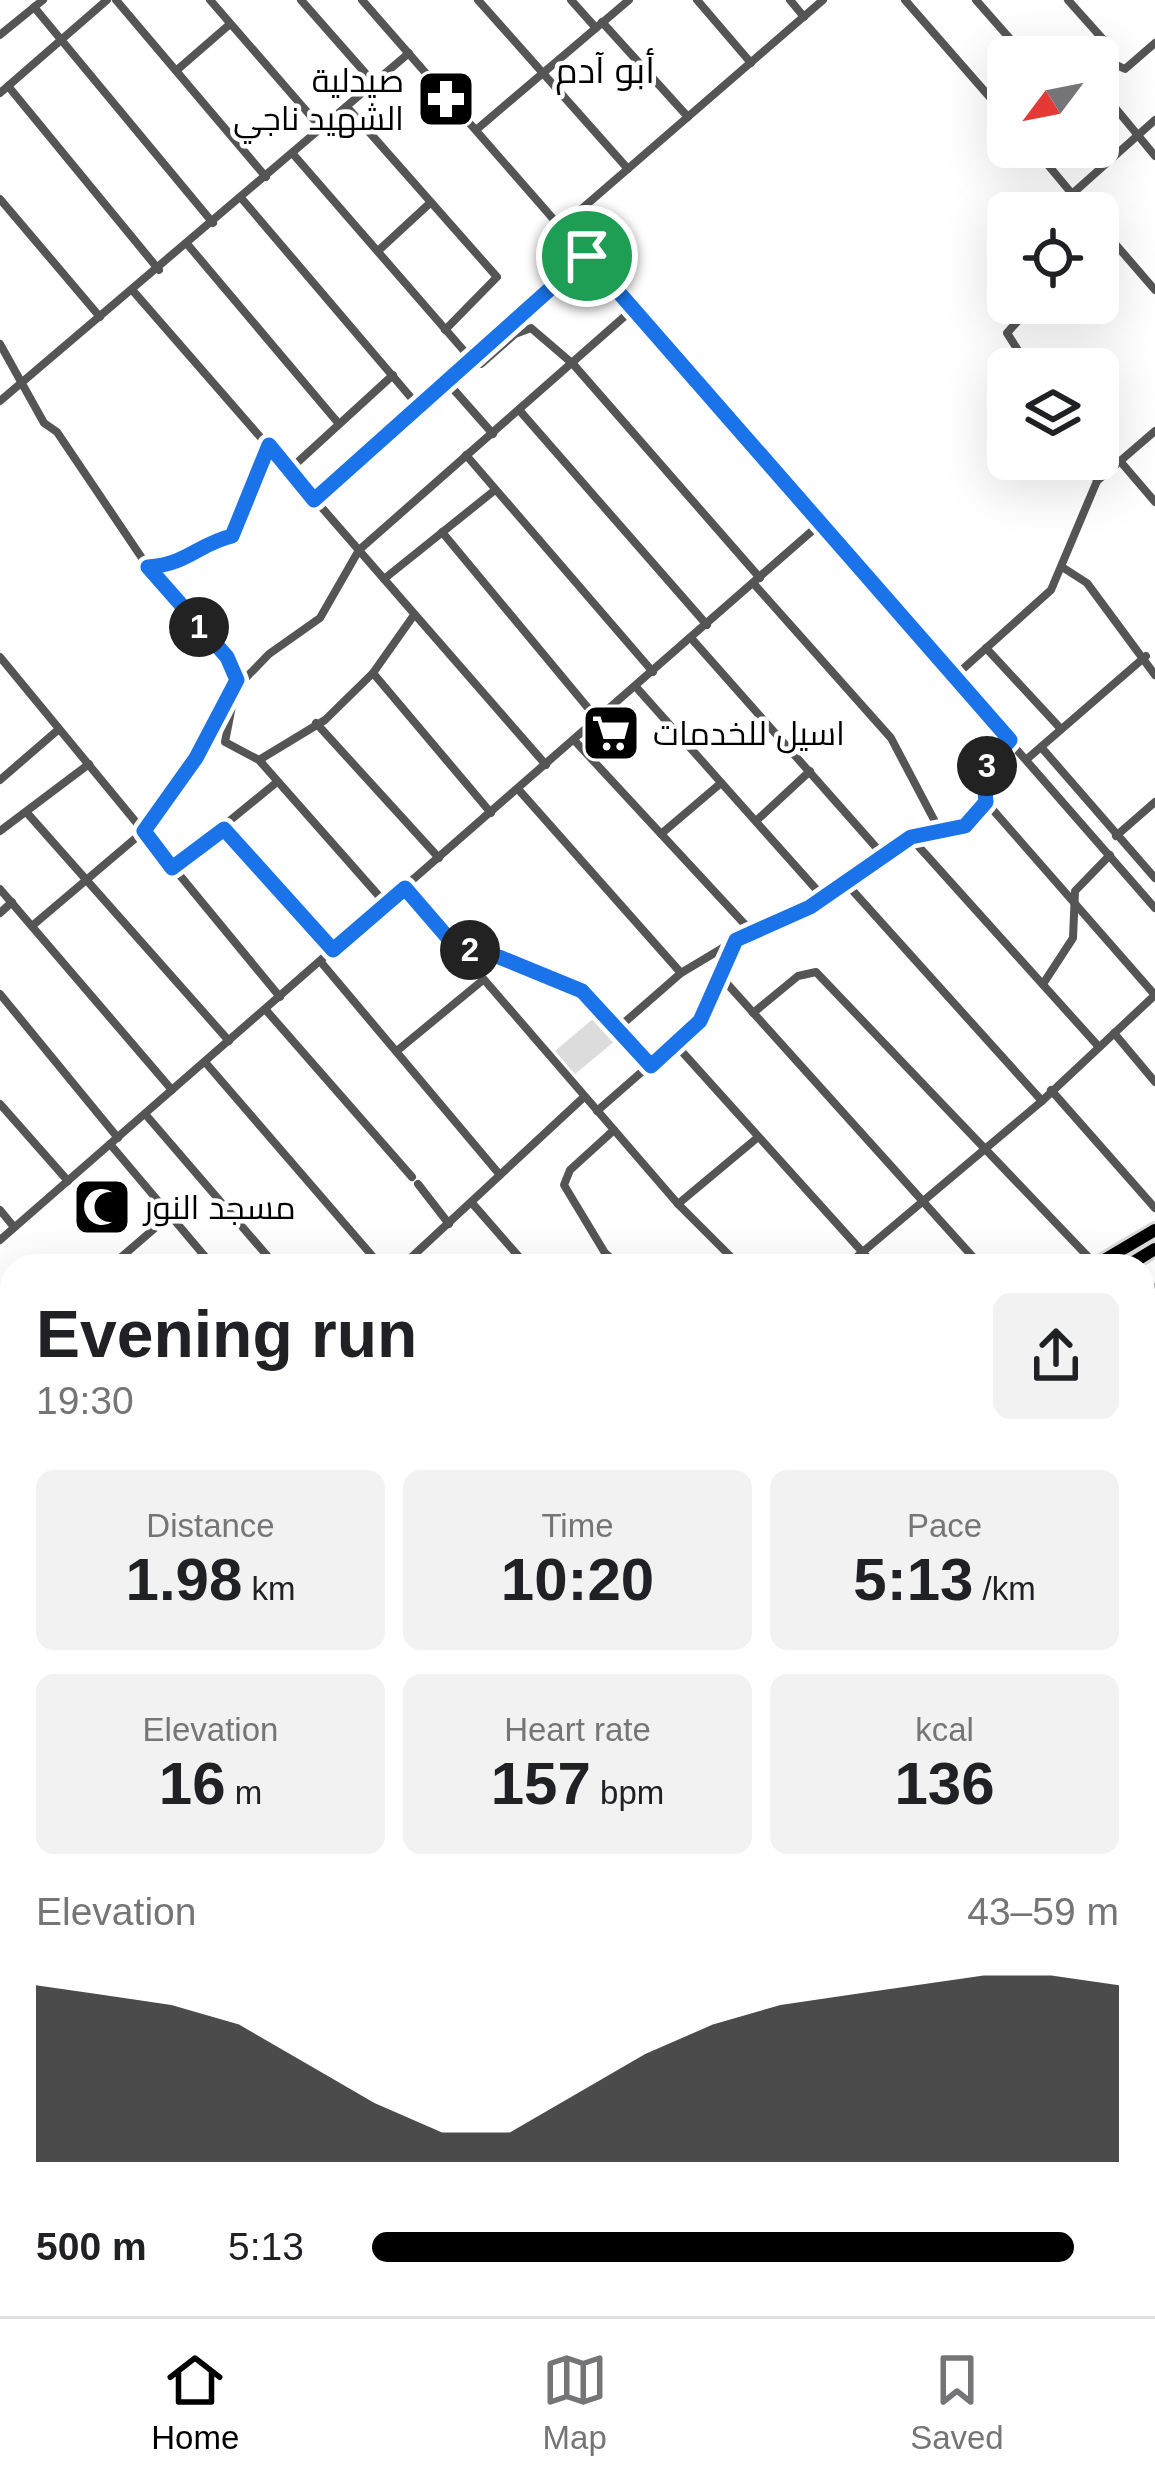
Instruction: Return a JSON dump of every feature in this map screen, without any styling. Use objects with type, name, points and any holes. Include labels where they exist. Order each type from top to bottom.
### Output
[{"type":"main road","points":[[1115,1254],[1155,1230]]},
{"type":"street","points":[[0,34],[44,0]]},
{"type":"street","points":[[107,0],[4,89],[159,270]]},
{"type":"street","points":[[116,0],[266,177]]},
{"type":"street","points":[[210,0],[322,129]]},
{"type":"street","points":[[302,0],[374,83]]},
{"type":"street","points":[[362,0],[1155,908]]},
{"type":"street","points":[[478,0],[628,169]]},
{"type":"street","points":[[572,0],[688,117]]},
{"type":"street","points":[[476,130],[628,0]]},
{"type":"street","points":[[698,0],[751,63]]},
{"type":"street","points":[[790,0],[804,16]]},
{"type":"street","points":[[562,225],[823,0]]},
{"type":"street","points":[[905,0],[987,94]]},
{"type":"street","points":[[976,0],[1008,36]]},
{"type":"street","points":[[1068,0],[1100,36]]},
{"type":"street","points":[[34,8],[213,223]]},
{"type":"street","points":[[177,70],[230,24]]},
{"type":"street","points":[[1119,66],[1125,69],[1155,44]]},
{"type":"street","points":[[0,401],[134,292],[409,53]]},
{"type":"street","points":[[347,107],[498,280],[446,330]]},
{"type":"street","points":[[1119,113],[1155,156]]},
{"type":"street","points":[[1074,192],[1155,120]]},
{"type":"street","points":[[293,154],[472,360],[481,364],[515,334],[531,328],[573,364],[891,738],[941,832]]},
{"type":"street","points":[[1050,168],[1070,192]]},
{"type":"street","points":[[0,199],[100,316]]},
{"type":"street","points":[[242,199],[419,407]]},
{"type":"street","points":[[377,251],[430,203]]},
{"type":"street","points":[[188,245],[340,424]]},
{"type":"street","points":[[1119,249],[1155,290]]},
{"type":"street","points":[[314,500],[587,256]]},
{"type":"street","points":[[134,292],[546,765]]},
{"type":"street","points":[[32,926],[144,831],[233,691],[269,654],[320,618],[359,550],[633,309]]},
{"type":"street","points":[[0,344],[19,384],[148,567],[232,664],[237,680],[225,742],[259,760],[386,904]]},
{"type":"street","points":[[288,471],[392,375]]},
{"type":"street","points":[[447,382],[493,434]]},
{"type":"street","points":[[520,411],[707,625]]},
{"type":"street","points":[[955,676],[1051,590],[1097,481],[1155,430]]},
{"type":"street","points":[[148,567],[189,560],[213,541],[232,536],[269,445]]},
{"type":"street","points":[[466,455],[653,671]]},
{"type":"street","points":[[1120,461],[1155,502]]},
{"type":"street","points":[[384,579],[495,490]]},
{"type":"street","points":[[0,1240],[820,524]]},
{"type":"street","points":[[442,532],[598,720]]},
{"type":"street","points":[[1062,566],[1087,583],[1155,675]]},
{"type":"street","points":[[259,760],[316,723],[373,673],[414,615]]},
{"type":"street","points":[[692,638],[882,854]]},
{"type":"street","points":[[986,648],[1061,729]]},
{"type":"street","points":[[1027,759],[1145,656]]},
{"type":"street","points":[[0,657],[280,997]]},
{"type":"street","points":[[373,673],[491,813]]},
{"type":"street","points":[[636,687],[824,898]]},
{"type":"street","points":[[316,723],[440,858]]},
{"type":"street","points":[[0,780],[59,729]]},
{"type":"street","points":[[574,740],[751,931]]},
{"type":"street","points":[[861,1254],[1042,1101],[1155,995],[986,802],[983,771],[1010,740]]},
{"type":"street","points":[[1041,747],[1155,878]]},
{"type":"street","points":[[0,831],[89,764]]},
{"type":"street","points":[[756,821],[809,771]]},
{"type":"street","points":[[172,868],[278,781]]},
{"type":"street","points":[[661,834],[721,783]]},
{"type":"street","points":[[518,789],[681,973]]},
{"type":"street","points":[[618,1028],[681,973],[751,931],[824,898],[911,837],[965,826],[986,802]]},
{"type":"street","points":[[1117,836],[1155,802]]},
{"type":"street","points":[[28,814],[230,1041]]},
{"type":"street","points":[[224,829],[333,950]]},
{"type":"street","points":[[911,837],[1099,1047]]},
{"type":"street","points":[[1043,984],[1073,938],[1073,899],[1078,886],[1110,855]]},
{"type":"street","points":[[1132,880],[1147,869]]},
{"type":"street","points":[[844,881],[1042,1101]]},
{"type":"street","points":[[405,888],[584,1097],[728,1254]]},
{"type":"street","points":[[0,889],[172,1090]]},
{"type":"street","points":[[0,913],[11,902]]},
{"type":"street","points":[[597,1111],[700,1021],[736,940]]},
{"type":"street","points":[[455,946],[567,982],[596,1002],[651,1066]]},
{"type":"street","points":[[320,961],[500,1174]]},
{"type":"street","points":[[753,1013],[798,976],[817,972],[1084,1254]]},
{"type":"street","points":[[722,978],[970,1254]]},
{"type":"street","points":[[398,1050],[483,980]]},
{"type":"street","points":[[0,994],[203,1254]]},
{"type":"street","points":[[266,1009],[449,1224]]},
{"type":"street","points":[[1114,1033],[1155,1082]]},
{"type":"street","points":[[676,1045],[863,1252]]},
{"type":"street","points":[[205,1062],[371,1254]]},
{"type":"street","points":[[1051,1090],[1155,1208]]},
{"type":"street","points":[[415,1254],[584,1097]]},
{"type":"street","points":[[0,1104],[68,1181]]},
{"type":"street","points":[[146,1114],[266,1254]]},
{"type":"street","points":[[606,1254],[564,1185],[570,1170],[614,1130]]},
{"type":"street","points":[[679,1204],[758,1138]]},
{"type":"street","points":[[472,1203],[517,1254]]},
{"type":"street","points":[[0,1210],[14,1227]]},
{"type":"street","points":[[125,1254],[170,1215]]},
{"type":"shaded area","points":[[601,1012],[621,1036],[575,1074],[555,1051]]},
{"type":"place","name":"صيدلية الشهيد ناجي","points":[[446,99]]},
{"type":"place","name":"اسيل للخدمات","points":[[611,733]]},
{"type":"place","name":"مسجد النور","points":[[102,1207]]},
{"type":"district","name":"أبو آدم","points":[[605,70]]},
{"type":"route","points":[[587,256],[1010,740],[983,771],[980,779],[986,802],[965,826],[911,837],[810,907],[736,940],[700,1021],[651,1066],[582,991],[554,976],[455,946],[405,888],[333,950],[224,829],[172,868],[144,831],[196,758],[237,680],[227,657],[148,567],[189,560],[213,541],[232,536],[269,445],[314,500],[587,256]]}]
